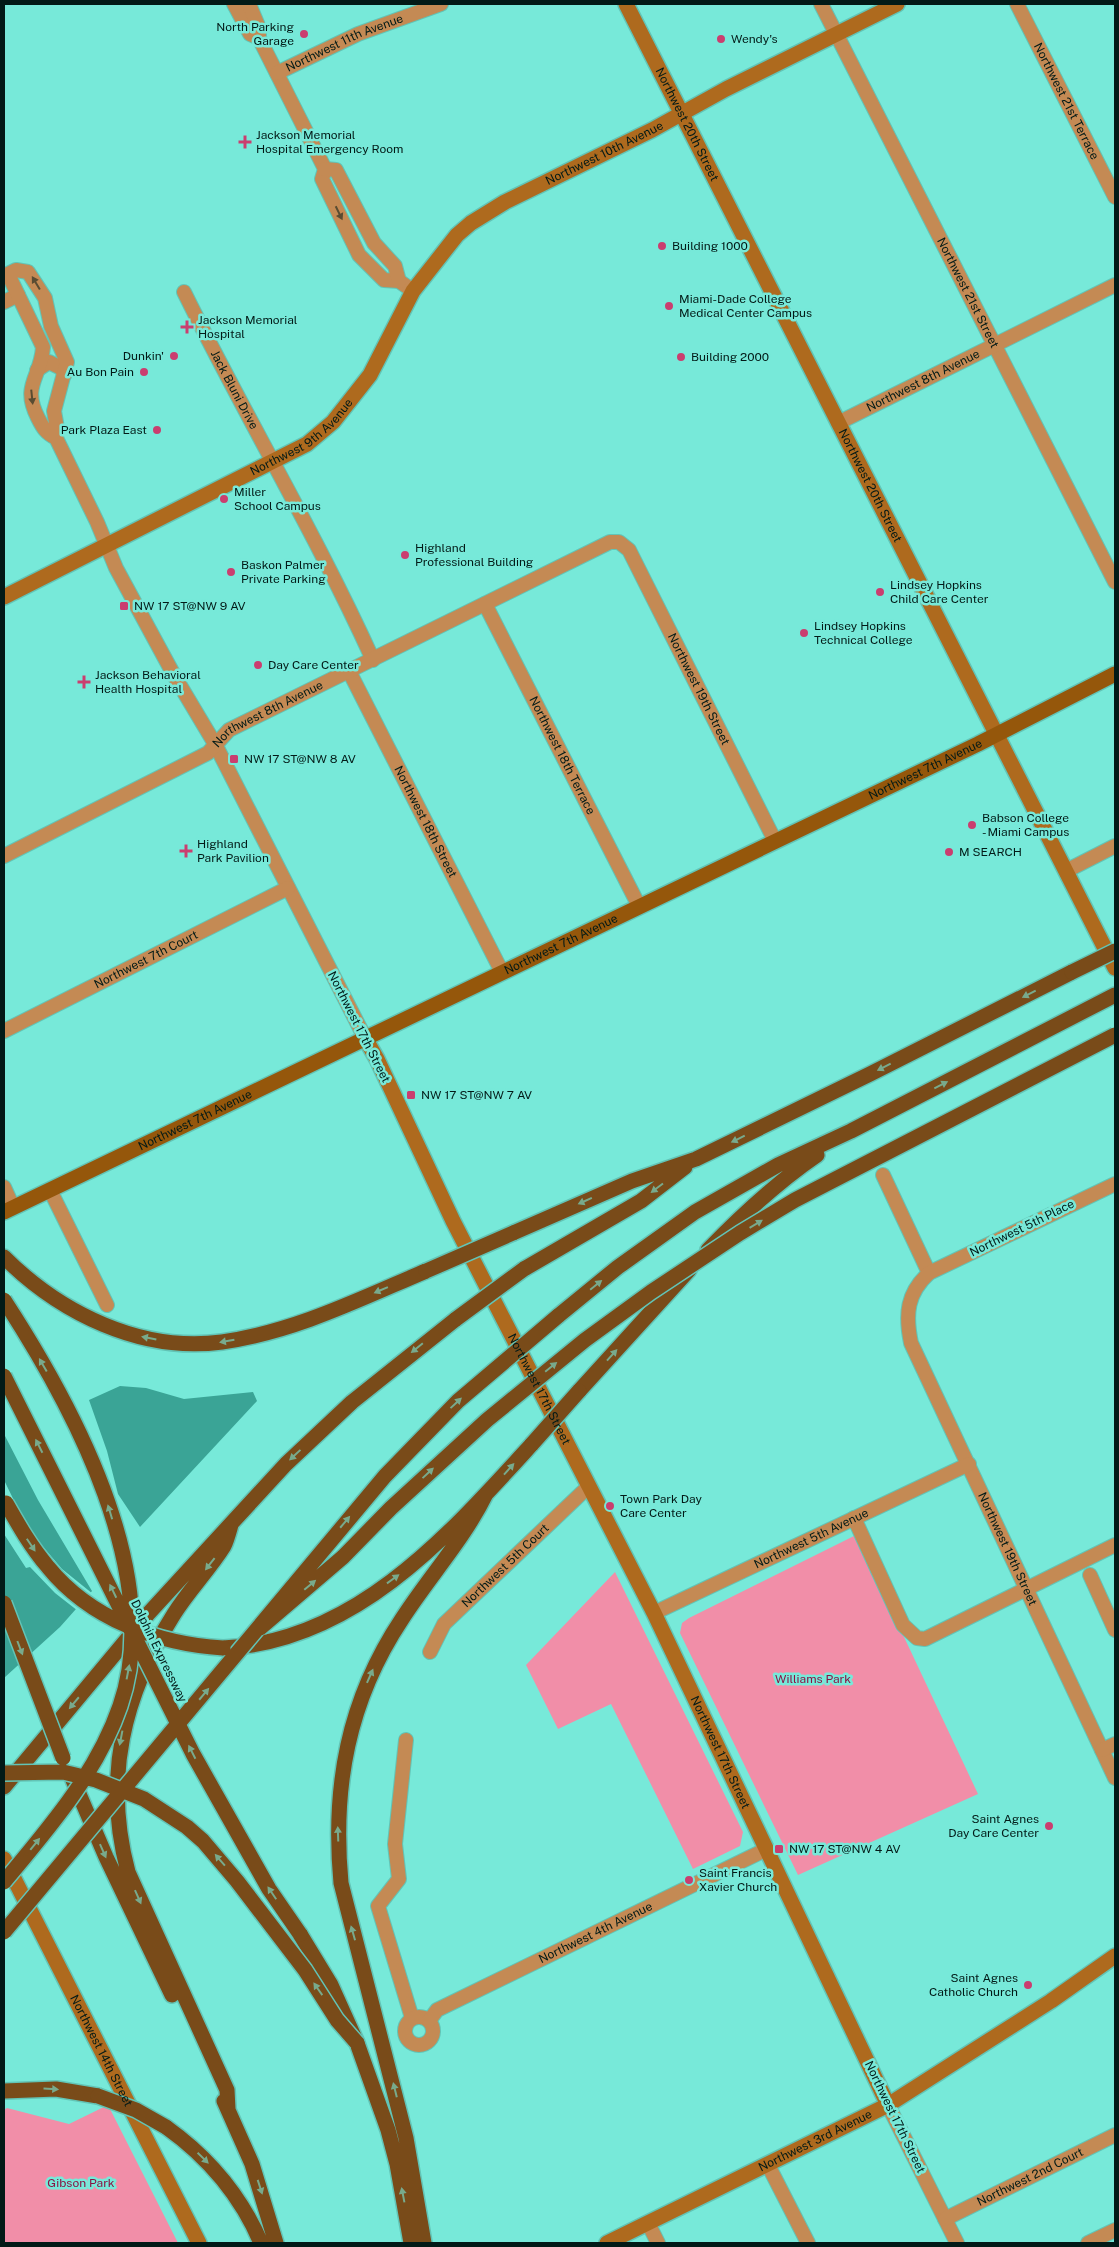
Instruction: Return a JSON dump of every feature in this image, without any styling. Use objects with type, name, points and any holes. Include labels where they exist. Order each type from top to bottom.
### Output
[{"type":"highway","points":[[4,1257],[52,1297],[92,1321],[132,1335],[170,1342],[197,1344],[222,1342],[278,1330],[336,1310],[632,1181],[696,1159],[1115,951]]},
{"type":"highway","points":[[4,1932],[260,1628],[362,1502],[425,1433],[473,1388],[558,1316],[618,1267],[695,1212],[778,1165],[851,1132],[1115,995]]},
{"type":"highway","points":[[260,1628],[343,1557],[422,1478],[501,1408],[586,1340],[665,1282],[740,1233],[819,1187],[1115,1035]]},
{"type":"highway","points":[[4,1498],[33,1548],[49,1569],[62,1582],[96,1608],[127,1626],[151,1636],[206,1646],[250,1646],[301,1633],[354,1607],[416,1561],[486,1494],[660,1301],[748,1209],[785,1177],[851,1132]]},
{"type":"highway","points":[[4,1787],[148,1614],[232,1521],[286,1464],[352,1402],[456,1319],[524,1269],[641,1201],[696,1159]]},
{"type":"highway","points":[[4,1300],[54,1384],[81,1437],[98,1479],[120,1548],[132,1624],[131,1653],[125,1689],[108,1734],[94,1762],[68,1800],[4,1882]]},
{"type":"highway","name":"Dolphin Expressway","points":[[4,1376],[193,1754],[269,1889],[300,1934],[331,1985],[357,2043],[388,2130],[397,2164],[411,2243]]},
{"type":"highway","points":[[424,2243],[406,2138],[341,1883],[338,1826],[341,1778],[357,1710],[382,1650],[410,1606],[461,1534],[473,1521],[486,1494]]},
{"type":"highway","points":[[228,2109],[227,2090],[128,1872],[120,1840],[116,1803],[121,1739],[142,1676],[174,1614],[224,1546],[232,1521]]},
{"type":"highway","points":[[4,1602],[63,1758],[106,1857],[228,2109],[252,2164],[276,2243]]},
{"type":"highway","points":[[4,1773],[63,1772],[96,1780],[144,1799],[187,1827],[209,1847],[237,1881],[305,1970],[337,2020],[357,2043]]},
{"type":"highway","points":[[4,2091],[56,2089],[98,2096],[136,2110],[166,2127],[191,2147],[217,2173],[243,2208],[261,2243]]},
{"type":"main road","name":"Northwest 7th Avenue","points":[[9,1210],[996,734],[1115,674]]},
{"type":"street","points":[[234,4],[250,34],[259,38]]},
{"type":"street","points":[[249,4],[259,28],[259,38],[326,169],[322,179],[359,255],[384,280],[399,280]]},
{"type":"street","name":"Northwest 11th Avenue","points":[[277,73],[358,34],[441,4]]},
{"type":"street","name":"Northwest 20th Street","points":[[626,4],[1115,968]]},
{"type":"street","name":"Northwest 21st Street","points":[[821,4],[1115,582]]},
{"type":"street","name":"Northwest 10th Avenue","points":[[413,291],[457,235],[485,213],[897,4]]},
{"type":"street","name":"Northwest 21st Terrace","points":[[1018,4],[1115,197]]},
{"type":"street","points":[[326,169],[336,170],[374,243],[395,266],[399,280],[413,291]]},
{"type":"street","points":[[16,270],[25,271],[33,277],[48,307],[51,328],[67,362],[54,412],[57,428],[56,438],[46,433],[33,407],[31,388],[42,350],[42,343],[6,275],[16,270]]},
{"type":"street","name":"Northwest 8th Avenue","points":[[838,423],[1115,284]]},
{"type":"street","name":"Northwest 9th Avenue","points":[[4,597],[307,444],[333,422],[370,375],[413,291]]},
{"type":"street","name":"Jack Bluni Drive","points":[[184,292],[258,436],[273,461]]},
{"type":"street","points":[[4,302],[18,295]]},
{"type":"street","points":[[37,370],[49,362],[61,368],[65,374]]},
{"type":"street","name":"Northwest 17th Street","points":[[56,438],[116,568],[175,677],[215,744],[364,1038],[377,1059],[453,1220],[654,1613],[888,2105],[957,2243]]},
{"type":"street","points":[[273,461],[350,609],[373,660]]},
{"type":"street","name":"Northwest 8th Avenue","points":[[4,856],[208,753],[229,730],[610,542],[619,542]]},
{"type":"street","name":"Northwest 19th Street","points":[[619,542],[629,550],[775,841]]},
{"type":"street","name":"Northwest 18th Terrace","points":[[485,604],[639,906]]},
{"type":"street","name":"Northwest 18th Street","points":[[349,671],[502,972]]},
{"type":"street","points":[[1066,871],[1115,846]]},
{"type":"street","name":"Northwest 7th Court","points":[[4,1031],[288,888]]},
{"type":"street","points":[[883,1175],[929,1273]]},
{"type":"street","name":"Northwest 5th Place","points":[[908,1317],[912,1293],[916,1285],[929,1273],[1115,1184]]},
{"type":"street","points":[[4,1187],[9,1210]]},
{"type":"street","points":[[50,1190],[107,1306]]},
{"type":"street","name":"Northwest 19th Street","points":[[908,1317],[910,1343],[969,1464],[1115,1778]]},
{"type":"street","name":"Northwest 5th Avenue","points":[[654,1613],[969,1464]]},
{"type":"street","name":"Northwest 5th Court","points":[[430,1652],[444,1624],[589,1486]]},
{"type":"street","points":[[854,1518],[903,1625],[917,1638],[925,1639],[1115,1545]]},
{"type":"street","points":[[1090,1575],[1115,1630]]},
{"type":"street","points":[[406,1740],[395,1844],[399,1879],[378,1906],[412,2018],[405,2030],[408,2039],[416,2045],[426,2043],[430,2040],[433,2030],[429,2021],[421,2017],[412,2018]]},
{"type":"street","points":[[1102,1750],[1115,1744]]},
{"type":"street","name":"Northwest 4th Avenue","points":[[429,2021],[437,2010],[767,1849]]},
{"type":"street","name":"Northwest 14th Street","points":[[4,1859],[199,2243]]},
{"type":"street","name":"Northwest 3rd Avenue","points":[[607,2243],[888,2105],[1051,2001],[1115,1956]]},
{"type":"street","name":"Northwest 2nd Court","points":[[945,2220],[1115,2135]]},
{"type":"street","points":[[768,2164],[808,2243]]},
{"type":"street","points":[[648,2224],[658,2243]]},
{"type":"street","points":[[1088,2243],[1115,2230]]},
{"type":"green space","name":"Williams Park","points":[[856,1535],[978,1794],[798,1875],[680,1633],[682,1623],[689,1618]]},
{"type":"green space","points":[[615,1572],[743,1832],[740,1846],[693,1869],[611,1704],[558,1729],[526,1665]]},
{"type":"green space","name":"Gibson Park","points":[[108,2105],[178,2243],[4,2243],[4,2110],[7,2108],[69,2124]]},
{"type":"water","points":[[120,1386],[146,1388],[184,1399],[253,1392],[257,1401],[140,1527],[118,1494],[107,1451],[89,1400]]},
{"type":"water","points":[[4,1434],[38,1500],[92,1591],[60,1627],[4,1678]]},
{"type":"pier","points":[[4,1480],[21,1515],[39,1542],[62,1569],[93,1594],[78,1611],[55,1593],[30,1567],[26,1568],[4,1534]]},
{"type":"place","name":"North Parking Garage","points":[[304,34]]},
{"type":"place","name":"Wendy's","points":[[721,39]]},
{"type":"place","name":"Jackson Memorial Hospital Emergency Room","points":[[245,142]]},
{"type":"place","name":"Building 1000","points":[[662,246]]},
{"type":"place","name":"Miami-Dade College Medical Center Campus","points":[[669,306]]},
{"type":"place","name":"Jackson Memorial Hospital","points":[[187,327]]},
{"type":"place","name":"Dunkin'","points":[[174,356]]},
{"type":"place","name":"Building 2000","points":[[681,357]]},
{"type":"place","name":"Au Bon Pain","points":[[144,372]]},
{"type":"place","name":"Park Plaza East","points":[[157,430]]},
{"type":"place","name":"Miller School Campus","points":[[224,499]]},
{"type":"place","name":"Highland Professional Building","points":[[405,555]]},
{"type":"place","name":"Baskon Palmer Private Parking","points":[[231,572]]},
{"type":"place","name":"Lindsey Hopkins Child Care Center","points":[[880,592]]},
{"type":"place","name":"NW 17 ST@NW 9 AV","points":[[124,606]]},
{"type":"place","name":"Lindsey Hopkins Technical College","points":[[804,633]]},
{"type":"place","name":"Day Care Center","points":[[258,665]]},
{"type":"place","name":"Jackson Behavioral Health Hospital","points":[[84,682]]},
{"type":"place","name":"NW 17 ST@NW 8 AV","points":[[234,759]]},
{"type":"place","name":"Babson College - Miami Campus","points":[[972,825]]},
{"type":"place","name":"Highland Park Pavilion","points":[[186,851]]},
{"type":"place","name":"M SEARCH","points":[[949,852]]},
{"type":"place","name":"NW 17 ST@NW 7 AV","points":[[411,1095]]},
{"type":"place","name":"Town Park Day Care Center","points":[[610,1506]]},
{"type":"place","name":"Saint Agnes Day Care Center","points":[[1049,1826]]},
{"type":"place","name":"NW 17 ST@NW 4 AV","points":[[779,1849]]},
{"type":"place","name":"Saint Francis Xavier Church","points":[[689,1880]]},
{"type":"place","name":"Saint Agnes Catholic Church","points":[[1028,1985]]}]
